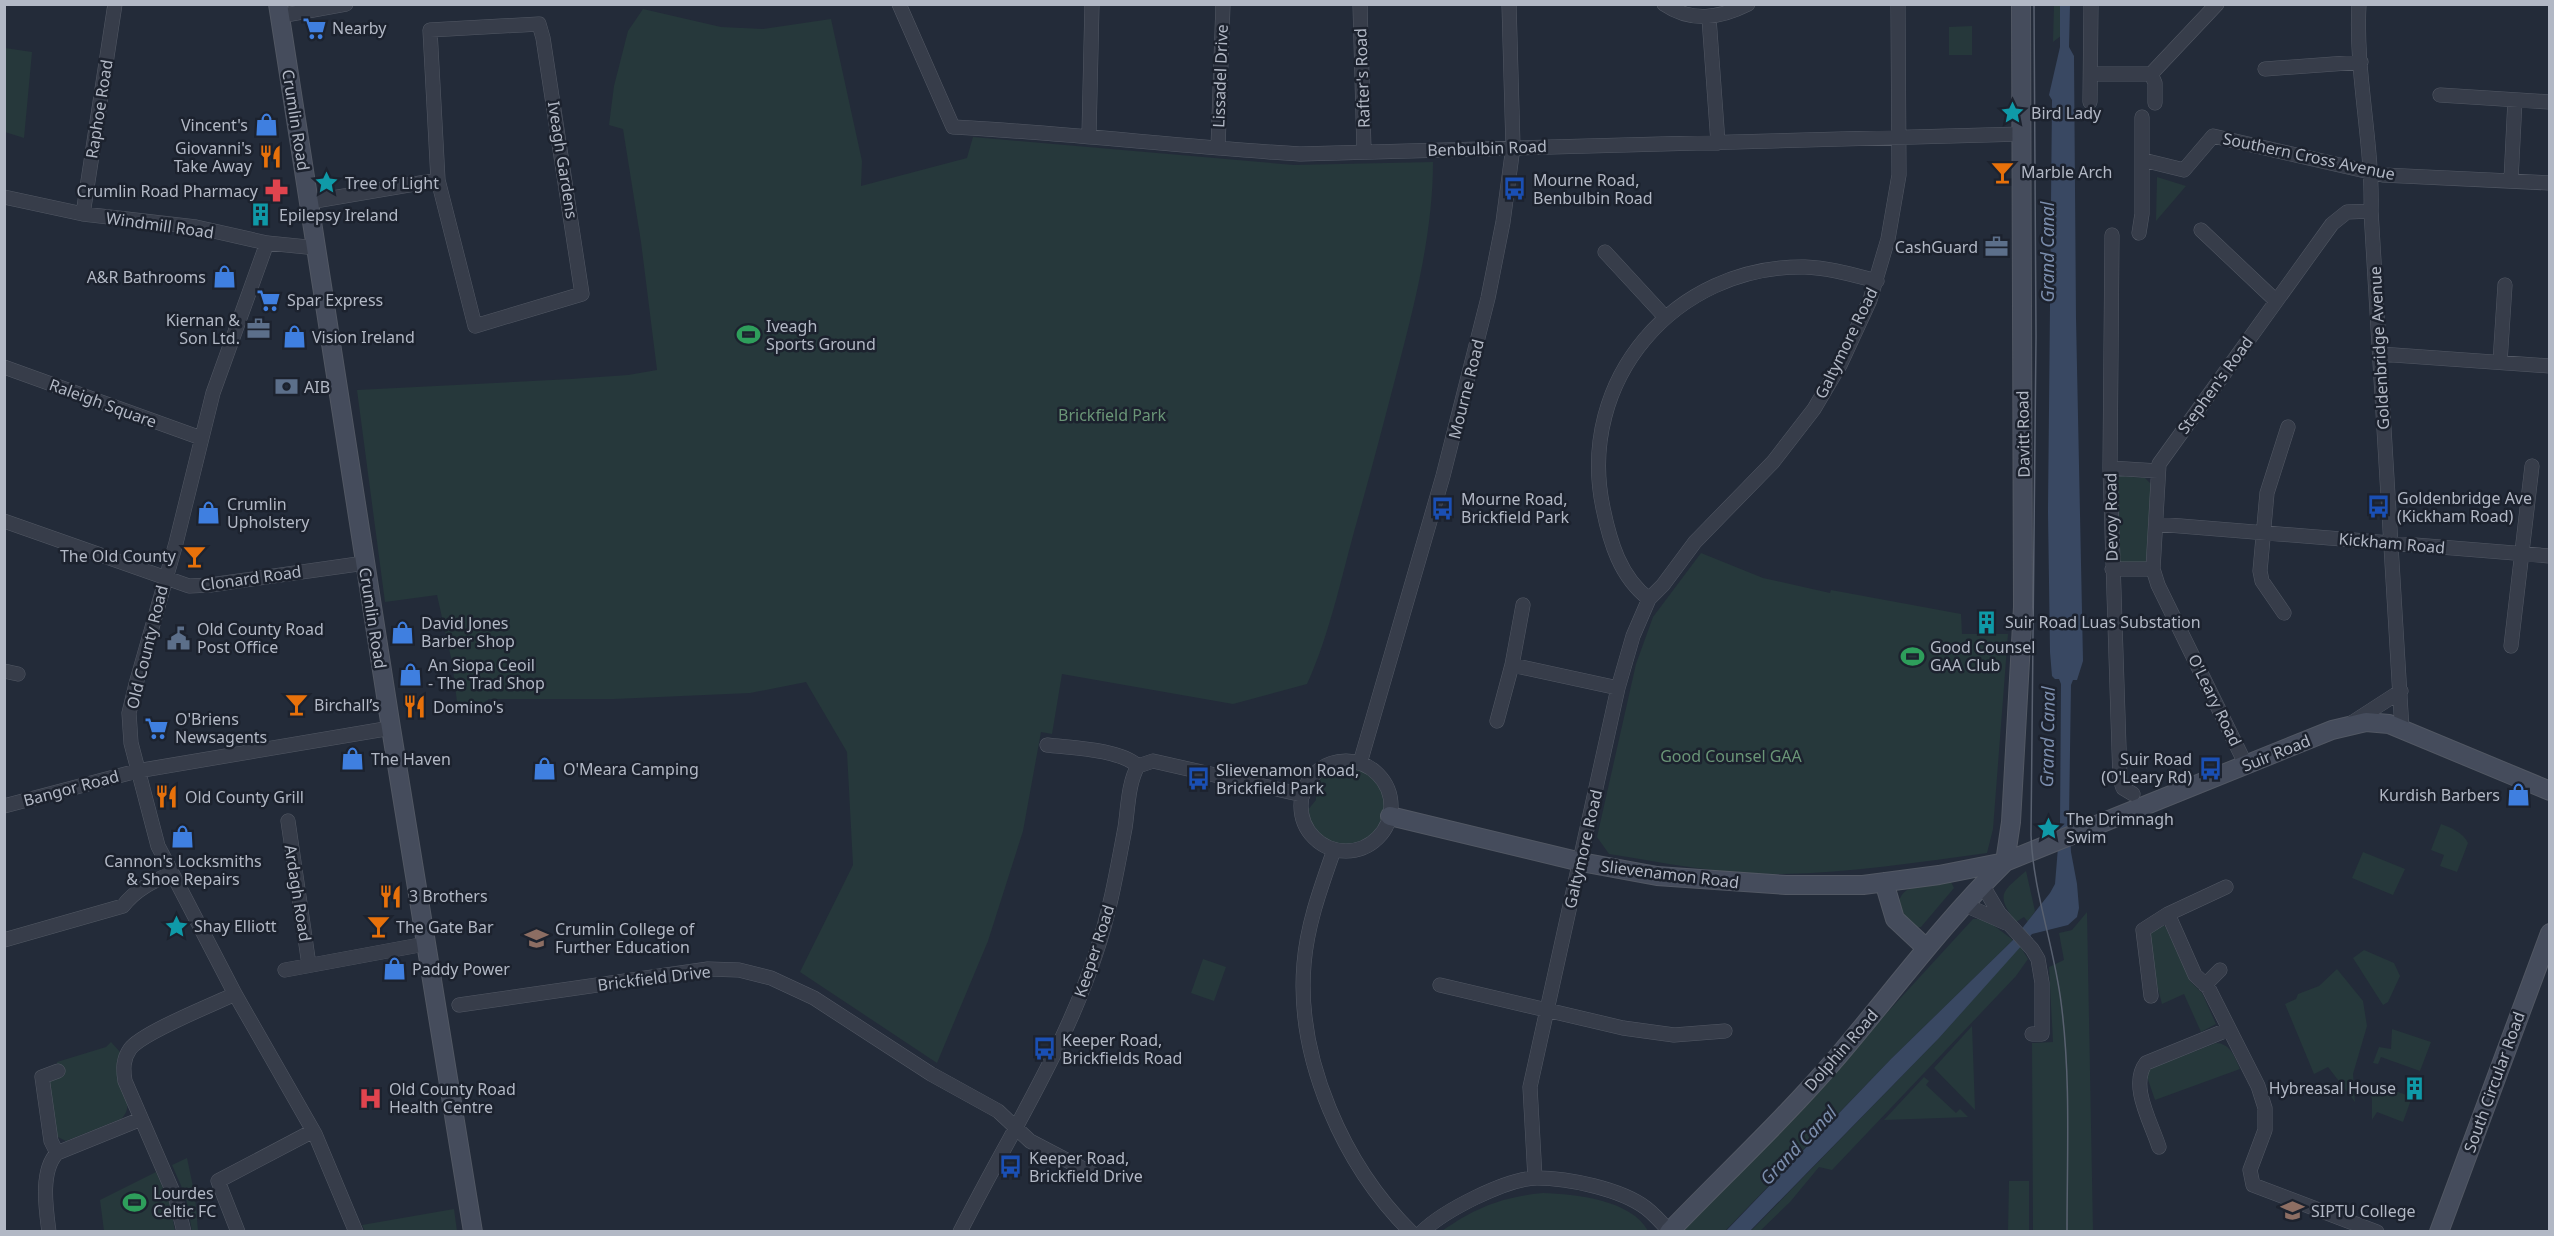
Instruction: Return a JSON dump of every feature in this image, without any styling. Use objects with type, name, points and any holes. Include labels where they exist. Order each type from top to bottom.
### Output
[{"type":"main road","name":"Davitt Road","points":[[2005,862],[2011,822],[2022,635],[2024,512],[2020,4]]},
{"type":"main road","name":"Crumlin Road","points":[[279,10],[425,944],[473,1232]]},
{"type":"main road","name":"Suir Road","points":[[2005,862],[2347,726],[2373,722],[2402,730],[2550,791]]},
{"type":"main road","name":"Slievenamon Road","points":[[1390,816],[1581,862],[1657,876],[1742,883],[1797,885],[1884,882],[2005,862]]},
{"type":"main road","name":"Dolphin Road","points":[[1669,1231],[1837,1057],[1926,948],[2005,862]]},
{"type":"main road","points":[[1884,882],[1895,919],[1926,948]]},
{"type":"main road","name":"South Circular Road","points":[[2439,1232],[2550,933]]},
{"type":"street","name":"Raphoe Road","points":[[83,214],[115,4]]},
{"type":"street","points":[[279,10],[346,4]]},
{"type":"street","name":"Benbulbin Road","points":[[899,4],[953,127],[1089,135],[1300,154],[2022,134]]},
{"type":"street","points":[[1089,135],[1092,4]]},
{"type":"street","name":"Lissadel Drive","points":[[1218,148],[1222,4]]},
{"type":"street","name":"Rafter's Road","points":[[1360,4],[1364,151]]},
{"type":"street","name":"Mourne Road","points":[[1359,763],[1410,595],[1473,368],[1501,233],[1513,147],[1509,4]]},
{"type":"street","points":[[1664,4],[1686,14],[1709,18],[1748,4]]},
{"type":"street","name":"Galtymore Road","points":[[1535,1178],[1530,1125],[1530,1087],[1618,688],[1633,636],[1649,599],[1663,585],[1695,542],[1773,462],[1814,409],[1844,357],[1876,281],[1899,175],[1898,4]]},
{"type":"street","points":[[2090,102],[2091,4]]},
{"type":"street","points":[[2091,74],[2151,74],[2217,4]]},
{"type":"street","name":"Goldenbridge Avenue","points":[[2358,4],[2367,151],[2372,172],[2371,211],[2402,730]]},
{"type":"street","points":[[1709,18],[1718,143]]},
{"type":"street","name":"Iveagh Gardens","points":[[539,24],[582,294],[475,326],[438,180],[430,30],[539,24]]},
{"type":"street","points":[[2265,69],[2361,62]]},
{"type":"street","points":[[2151,74],[2155,83],[2155,103]]},
{"type":"street","points":[[2440,95],[2550,102]]},
{"type":"street","points":[[2511,180],[2515,100]]},
{"type":"street","points":[[2139,233],[2143,160],[2142,117]]},
{"type":"street","name":"Southern Cross Avenue","points":[[2143,160],[2184,170],[2213,136],[2383,175],[2550,183]]},
{"type":"street","points":[[309,202],[438,180]]},
{"type":"street","name":"Windmill Road","points":[[4,197],[83,214],[196,227],[267,243],[317,248]]},
{"type":"street","name":"Stephen's Road","points":[[2156,524],[2158,471],[2164,455],[2275,300],[2339,217],[2355,210],[2371,211]]},
{"type":"street","points":[[2201,230],[2275,300]]},
{"type":"street","name":"Devoy Road","points":[[2112,235],[2110,468],[2112,569],[2120,779],[2123,788],[2133,794]]},
{"type":"street","name":"Old County Road","points":[[267,243],[213,393],[129,714],[131,744],[158,846],[235,994],[313,1131],[356,1232]]},
{"type":"street","points":[[1605,252],[1665,318]]},
{"type":"street","points":[[1649,599],[1633,585],[1617,556],[1607,529],[1602,504],[1597,462],[1607,403],[1618,375],[1648,334],[1665,318],[1701,291],[1726,280],[1760,271],[1814,268],[1876,281]]},
{"type":"street","points":[[2500,362],[2505,285]]},
{"type":"street","points":[[2380,354],[2550,366]]},
{"type":"street","name":"Raleigh Square","points":[[4,367],[201,438]]},
{"type":"street","points":[[2284,613],[2260,578],[2269,482],[2288,427]]},
{"type":"street","points":[[2511,646],[2532,466]]},
{"type":"street","points":[[2110,468],[2158,471]]},
{"type":"street","name":"Clonard Road","points":[[4,521],[189,586],[365,563]]},
{"type":"street","name":"Kickham Road","points":[[2156,524],[2550,556]]},
{"type":"street","name":"O'Leary Road","points":[[2156,524],[2153,569],[2158,585],[2246,765]]},
{"type":"street","points":[[2112,569],[2153,569]]},
{"type":"street","points":[[1497,721],[1512,665],[1523,605]]},
{"type":"street","points":[[1512,665],[1618,688]]},
{"type":"street","points":[[2347,726],[2355,718],[2401,691]]},
{"type":"street","name":"Bangor Road","points":[[4,806],[137,771],[391,728]]},
{"type":"street","points":[[1047,745],[1127,758],[1137,766],[1153,761],[1303,795]]},
{"type":"street","points":[[1349,761],[1359,763],[1376,773],[1382,780],[1390,797],[1390,816],[1381,835],[1374,842],[1355,851],[1334,850],[1317,841],[1310,833],[1302,815],[1303,795],[1312,777],[1329,765],[1349,761]]},
{"type":"street","name":"Keeper Road","points":[[960,1232],[1017,1127],[1066,1027],[1097,951],[1116,876],[1131,787],[1137,766]]},
{"type":"street","name":"Ardagh Road","points":[[288,821],[309,965]]},
{"type":"street","points":[[1334,850],[1316,908],[1304,964],[1307,1026],[1320,1085],[1344,1142],[1379,1196],[1411,1232]]},
{"type":"street","points":[[4,940],[123,906],[132,894],[145,885],[172,873]]},
{"type":"street","points":[[1983,886],[2009,926],[2032,949],[2041,969],[2042,1034],[2032,1034]]},
{"type":"street","points":[[2151,996],[2143,930],[2168,914],[2226,888]]},
{"type":"street","points":[[1965,905],[2009,926]]},
{"type":"street","points":[[2168,914],[2194,975],[2205,985],[2258,1086],[2265,1108],[2265,1131],[2250,1170],[2253,1185],[2378,1232]]},
{"type":"street","name":"Ardagh Road","points":[[285,970],[425,944]]},
{"type":"street","name":"Brickfield Drive","points":[[459,1005],[680,972],[708,969],[739,970],[784,983],[814,998],[931,1074],[998,1111],[1017,1127]]},
{"type":"street","points":[[2205,985],[2220,970]]},
{"type":"street","points":[[1440,985],[1623,1028],[1674,1035],[1725,1031]]},
{"type":"street","points":[[184,1232],[176,1199],[125,1081],[123,1069],[130,1049],[161,1029],[235,994]]},
{"type":"street","points":[[2159,1147],[2140,1091],[2140,1071],[2146,1062],[2228,1029]]},
{"type":"street","points":[[57,1154],[51,1142],[42,1077],[58,1071]]},
{"type":"street","points":[[49,1232],[46,1200],[50,1161],[57,1154],[141,1119]]},
{"type":"street","points":[[1017,1127],[1030,1141],[1093,1174]]},
{"type":"street","points":[[238,1232],[218,1181],[313,1131]]},
{"type":"street","name":"Dolphin Road","points":[[1422,1232],[1447,1211],[1493,1190],[1535,1178],[1585,1184],[1617,1194],[1645,1207],[1669,1231]]},
{"type":"green space","points":[[2054,5],[2062,5],[2062,35],[2053,42]]},
{"type":"green space","name":"Brickfield Park","points":[[643,9],[721,27],[763,29],[831,19],[862,161],[861,186],[967,158],[973,137],[1294,165],[1433,162],[1427,239],[1411,315],[1336,600],[1307,684],[1233,704],[1062,674],[1052,734],[1041,732],[1023,831],[988,941],[937,1063],[800,972],[853,865],[847,752],[806,682],[750,693],[614,699],[489,699],[474,709],[458,710],[452,662],[437,595],[385,602],[357,390],[571,379],[628,375],[657,370],[641,242],[623,129],[609,125],[614,86],[628,31]]},
{"type":"green space","points":[[1972,26],[1972,55],[1949,55],[1949,27]]},
{"type":"green space","points":[[5,48],[32,52],[24,138],[5,132]]},
{"type":"green space","points":[[2157,177],[2186,186],[2156,221]]},
{"type":"green space","points":[[2120,476],[2145,478],[2152,485],[2150,550],[2147,562],[2143,564],[2118,562],[2116,482]]},
{"type":"green space","name":"Good Counsel GAA","points":[[1701,553],[1763,578],[1830,593],[1831,590],[1961,614],[1962,634],[2008,634],[1993,829],[1987,853],[1859,869],[1782,874],[1760,874],[1673,865],[1609,854],[1597,837],[1636,664],[1653,617]]},
{"type":"green space","points":[[1340,768],[1362,771],[1377,781],[1383,796],[1384,813],[1378,829],[1366,841],[1351,847],[1331,843],[1318,834],[1312,826],[1307,811],[1316,800],[1315,784],[1326,773]]},
{"type":"green space","points":[[2441,824],[2460,833],[2468,843],[2457,872],[2440,866],[2444,855],[2431,850]]},
{"type":"green space","points":[[2363,852],[2405,869],[2393,895],[2352,878]]},
{"type":"green space","points":[[2026,871],[2035,911],[2028,922],[2024,917],[2016,922],[2005,905],[2004,894],[2011,884]]},
{"type":"green space","points":[[1951,882],[1954,888],[1921,927],[1914,927],[1903,920],[1899,901],[1907,890],[1922,885]]},
{"type":"green space","points":[[2087,912],[2093,1231],[2033,1231],[2032,1043],[2053,1042],[2049,967],[2064,960],[2059,933],[2072,930]]},
{"type":"green space","points":[[1973,919],[1985,919],[2013,940],[1891,1059],[1725,1231],[1682,1232],[1852,1051]]},
{"type":"green space","points":[[2150,925],[2165,926],[2190,981],[2202,993],[2216,1024],[2201,1032],[2184,994],[2162,1004],[2144,936]]},
{"type":"green space","points":[[2020,946],[2028,959],[2016,976],[1832,1170],[1819,1167],[1790,1202],[1760,1231],[1750,1232],[1939,1038]]},
{"type":"green space","points":[[2364,950],[2394,963],[2400,976],[2388,1002],[2383,1005],[2353,958]]},
{"type":"green space","points":[[1203,959],[1226,967],[1214,1001],[1191,993]]},
{"type":"green space","points":[[2337,969],[2363,1001],[2367,1026],[2353,1074],[2355,1102],[2328,1067],[2314,1074],[2285,1004],[2296,999],[2298,994],[2319,986]]},
{"type":"green space","points":[[1972,1026],[1975,1110],[1934,1068]]},
{"type":"green space","points":[[2392,1029],[2431,1042],[2420,1071],[2381,1057],[2378,1064],[2373,1063],[2379,1047],[2391,1049]]},
{"type":"green space","points":[[111,1042],[121,1053],[117,1070],[126,1097],[125,1114],[121,1119],[66,1141],[56,1136],[49,1081],[59,1076],[57,1062],[106,1047]]},
{"type":"green space","points":[[2216,1043],[2229,1048],[2240,1069],[2155,1100],[2145,1071]]},
{"type":"green space","points":[[1924,1077],[1929,1081],[1926,1085],[1956,1113],[1960,1109],[1968,1117],[1884,1120]]},
{"type":"green space","points":[[2384,1087],[2412,1097],[2403,1122],[2377,1112],[2372,1120],[2372,1099],[2368,1089],[2381,1093]]},
{"type":"green space","points":[[187,1158],[195,1196],[198,1231],[192,1231],[186,1197],[172,1165]]},
{"type":"green space","name":"Lourdes Celtic FC","points":[[156,1172],[170,1204],[175,1231],[104,1231],[100,1200]]},
{"type":"green space","points":[[2009,1181],[2029,1181],[2029,1231],[2008,1231]]},
{"type":"green space","points":[[1543,1193],[1586,1197],[1616,1206],[1629,1212],[1648,1231],[1442,1231],[1490,1204]]},
{"type":"green space","points":[[454,1209],[457,1231],[365,1231],[362,1225]]},
{"type":"water","points":[[2060,5],[2070,5],[2069,47],[2074,56],[2076,318],[2083,661],[2077,680],[2073,680],[2071,685],[2069,818],[2079,908],[2077,917],[2068,925],[2032,934],[1939,1038],[1750,1231],[1725,1232],[1891,1059],[2013,940],[2055,884],[2060,823],[2061,684],[2059,679],[2052,676],[2050,652],[2048,512],[2052,100],[2049,95],[2060,47]]},
{"type":"tram line","points":[[2034,4],[2036,337],[2031,835],[2036,877],[2058,981],[2064,1030],[2068,1116],[2067,1232]]},
{"type":"place","name":"Nearby","points":[[314,28]]},
{"type":"place","name":"Bird Lady","points":[[2013,113]]},
{"type":"place","name":"Vincent's","points":[[266,125]]},
{"type":"place","name":"Giovanni's Take Away","points":[[270,157]]},
{"type":"place","name":"Marble Arch","points":[[2003,172]]},
{"type":"place","name":"Tree of Light","points":[[327,183]]},
{"type":"place","name":"Mourne Road, Benbulbin Road","points":[[1515,189]]},
{"type":"place","name":"Crumlin Road Pharmacy","points":[[276,191]]},
{"type":"place","name":"Epilepsy Ireland","points":[[261,215]]},
{"type":"place","name":"CashGuard","points":[[1996,247]]},
{"type":"place","name":"A&R Bathrooms","points":[[224,277]]},
{"type":"place","name":"Spar Express","points":[[269,300]]},
{"type":"place","name":"Kiernan & Son Ltd.","points":[[258,329]]},
{"type":"place","name":"Iveagh Sports Ground","points":[[748,335]]},
{"type":"place","name":"Vision Ireland","points":[[294,337]]},
{"type":"place","name":"AIB","points":[[286,387]]},
{"type":"place","name":"Goldenbridge Ave (Kickham Road)","points":[[2379,507]]},
{"type":"place","name":"Mourne Road, Brickfield Park","points":[[1443,508]]},
{"type":"place","name":"Crumlin Upholstery","points":[[209,513]]},
{"type":"place","name":"The Old County","points":[[194,556]]},
{"type":"place","name":"Suir Road Luas Substation","points":[[1987,622]]},
{"type":"place","name":"David Jones Barber Shop","points":[[403,632]]},
{"type":"place","name":"Old County Road Post Office","points":[[179,638]]},
{"type":"place","name":"Good Counsel GAA Club","points":[[1912,656]]},
{"type":"place","name":"An Siopa Ceoil - The Trad Shop","points":[[410,674]]},
{"type":"place","name":"Birchall’s","points":[[296,705]]},
{"type":"place","name":"Domino's","points":[[415,707]]},
{"type":"place","name":"O'Briens Newsagents","points":[[157,728]]},
{"type":"place","name":"The Haven","points":[[353,759]]},
{"type":"place","name":"Suir Road (O'Leary Rd)","points":[[2210,768]]},
{"type":"place","name":"O'Meara Camping","points":[[545,769]]},
{"type":"place","name":"Slievenamon Road, Brickfield Park","points":[[1198,779]]},
{"type":"place","name":"Kurdish Barbers","points":[[2518,795]]},
{"type":"place","name":"Old County Grill","points":[[167,797]]},
{"type":"place","name":"The Drimnagh Swim","points":[[2048,828]]},
{"type":"place","name":"Cannon's Locksmiths & Shoe Repairs","points":[[183,836]]},
{"type":"place","name":"3 Brothers","points":[[391,896]]},
{"type":"place","name":"Shay Elliott","points":[[176,926]]},
{"type":"place","name":"The Gate Bar","points":[[378,927]]},
{"type":"place","name":"Crumlin College of Further Education","points":[[537,938]]},
{"type":"place","name":"Paddy Power","points":[[394,969]]},
{"type":"place","name":"Keeper Road, Brickfields Road","points":[[1044,1049]]},
{"type":"place","name":"Hybreasal House","points":[[2414,1088]]},
{"type":"place","name":"Old County Road Health Centre","points":[[371,1098]]},
{"type":"place","name":"Keeper Road, Brickfield Drive","points":[[1011,1167]]},
{"type":"place","name":"Lourdes Celtic FC","points":[[135,1202]]},
{"type":"place","name":"SIPTU College","points":[[2293,1211]]},
{"type":"water label","name":"Grand Canal","points":[[2047,252]]},
{"type":"water label","name":"Grand Canal","points":[[2047,737]]},
{"type":"water label","name":"Grand Canal","points":[[1798,1145]]}]
